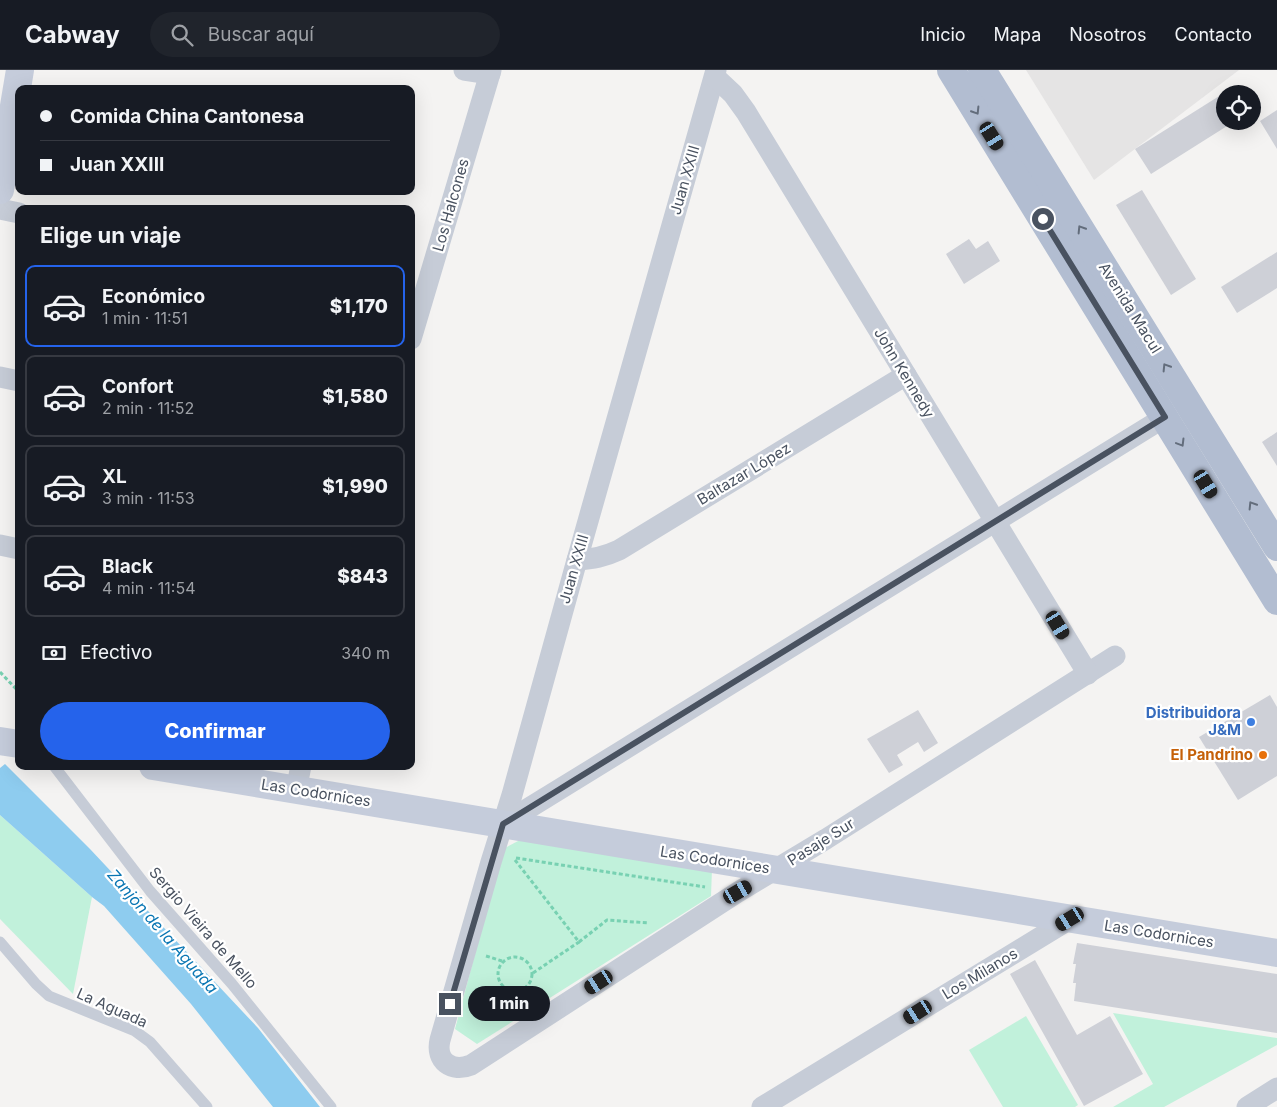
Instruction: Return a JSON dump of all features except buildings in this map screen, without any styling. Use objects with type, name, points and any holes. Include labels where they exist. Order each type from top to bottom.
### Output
[{"type":"main road","name":"Avenida Macul","points":[[951,70],[1277,601]]},
{"type":"main road","name":"Avenida Macul","points":[[982,70],[1277,547]]},
{"type":"street","points":[[18,85],[20,70]]},
{"type":"street","points":[[464,70],[490,72]]},
{"type":"street","name":"Los Halcones","points":[[415,313],[420,281],[490,72]]},
{"type":"street","name":"John Kennedy","points":[[715,73],[740,103],[1088,674]]},
{"type":"street","name":"Juan XXIII","points":[[449,1066],[443,1061],[438,1047],[490,862],[503,824],[715,73]]},
{"type":"street","points":[[0,190],[15,100]]},
{"type":"street","points":[[0,209],[15,212]]},
{"type":"street","name":"Baltazar López","points":[[577,560],[607,556],[619,550],[906,375]]},
{"type":"street","points":[[0,377],[15,379]]},
{"type":"street","points":[[503,824],[1165,417]]},
{"type":"street","points":[[0,545],[15,548]]},
{"type":"street","name":"Pasaje Sur","points":[[449,1066],[464,1068],[471,1065],[738,892],[776,870],[1115,656]]},
{"type":"street","points":[[0,741],[15,743]]},
{"type":"street","name":"Las Codornices","points":[[202,770],[299,778],[503,824],[1277,953]]},
{"type":"street","name":"Los Milanos","points":[[762,1107],[1070,919]]},
{"type":"street","points":[[1247,1107],[1277,1088]]},
{"type":"lane","name":"Sergio Vieira de Mello","points":[[57,770],[150,891],[232,984],[331,1107]]},
{"type":"lane","name":"La Aguada","points":[[0,942],[36,984],[49,996],[135,1031],[150,1042],[207,1107]]},
{"type":"path","points":[[0,672],[15,688]]},
{"type":"path","points":[[579,942],[513,857],[738,892]]},
{"type":"path","points":[[533,973],[528,960],[514,956],[502,961],[497,975],[503,987],[516,992],[529,986],[533,973],[579,942],[607,920],[676,924],[679,930]]},
{"type":"shaded area","points":[[1026,70],[1239,70],[1219,85],[1216,85],[1216,87],[1094,180]]},
{"type":"green space","points":[[0,815],[92,897],[73,994],[0,919]]},
{"type":"green space","points":[[522,839],[712,869],[711,896],[477,1044],[455,1029],[503,849]]},
{"type":"green space","points":[[1113,1013],[1277,1038],[1277,1045],[1164,1107],[1113,1107],[1153,1084]]},
{"type":"green space","points":[[1026,1016],[1078,1105],[1075,1107],[1003,1107],[969,1050]]},
{"type":"water","name":"Zanjón de la Aguada","points":[[5,764],[90,849],[258,1028],[320,1107],[273,1107],[191,1004],[104,906],[0,815],[0,768]]},
{"type":"place","name":"Distribuidora J&M","points":[[1251,722]]},
{"type":"place","name":"El Pandrino","points":[[1263,755]]},
{"type":"route","points":[[450,1004],[490,862],[503,824],[1165,417],[1043,219]]}]
